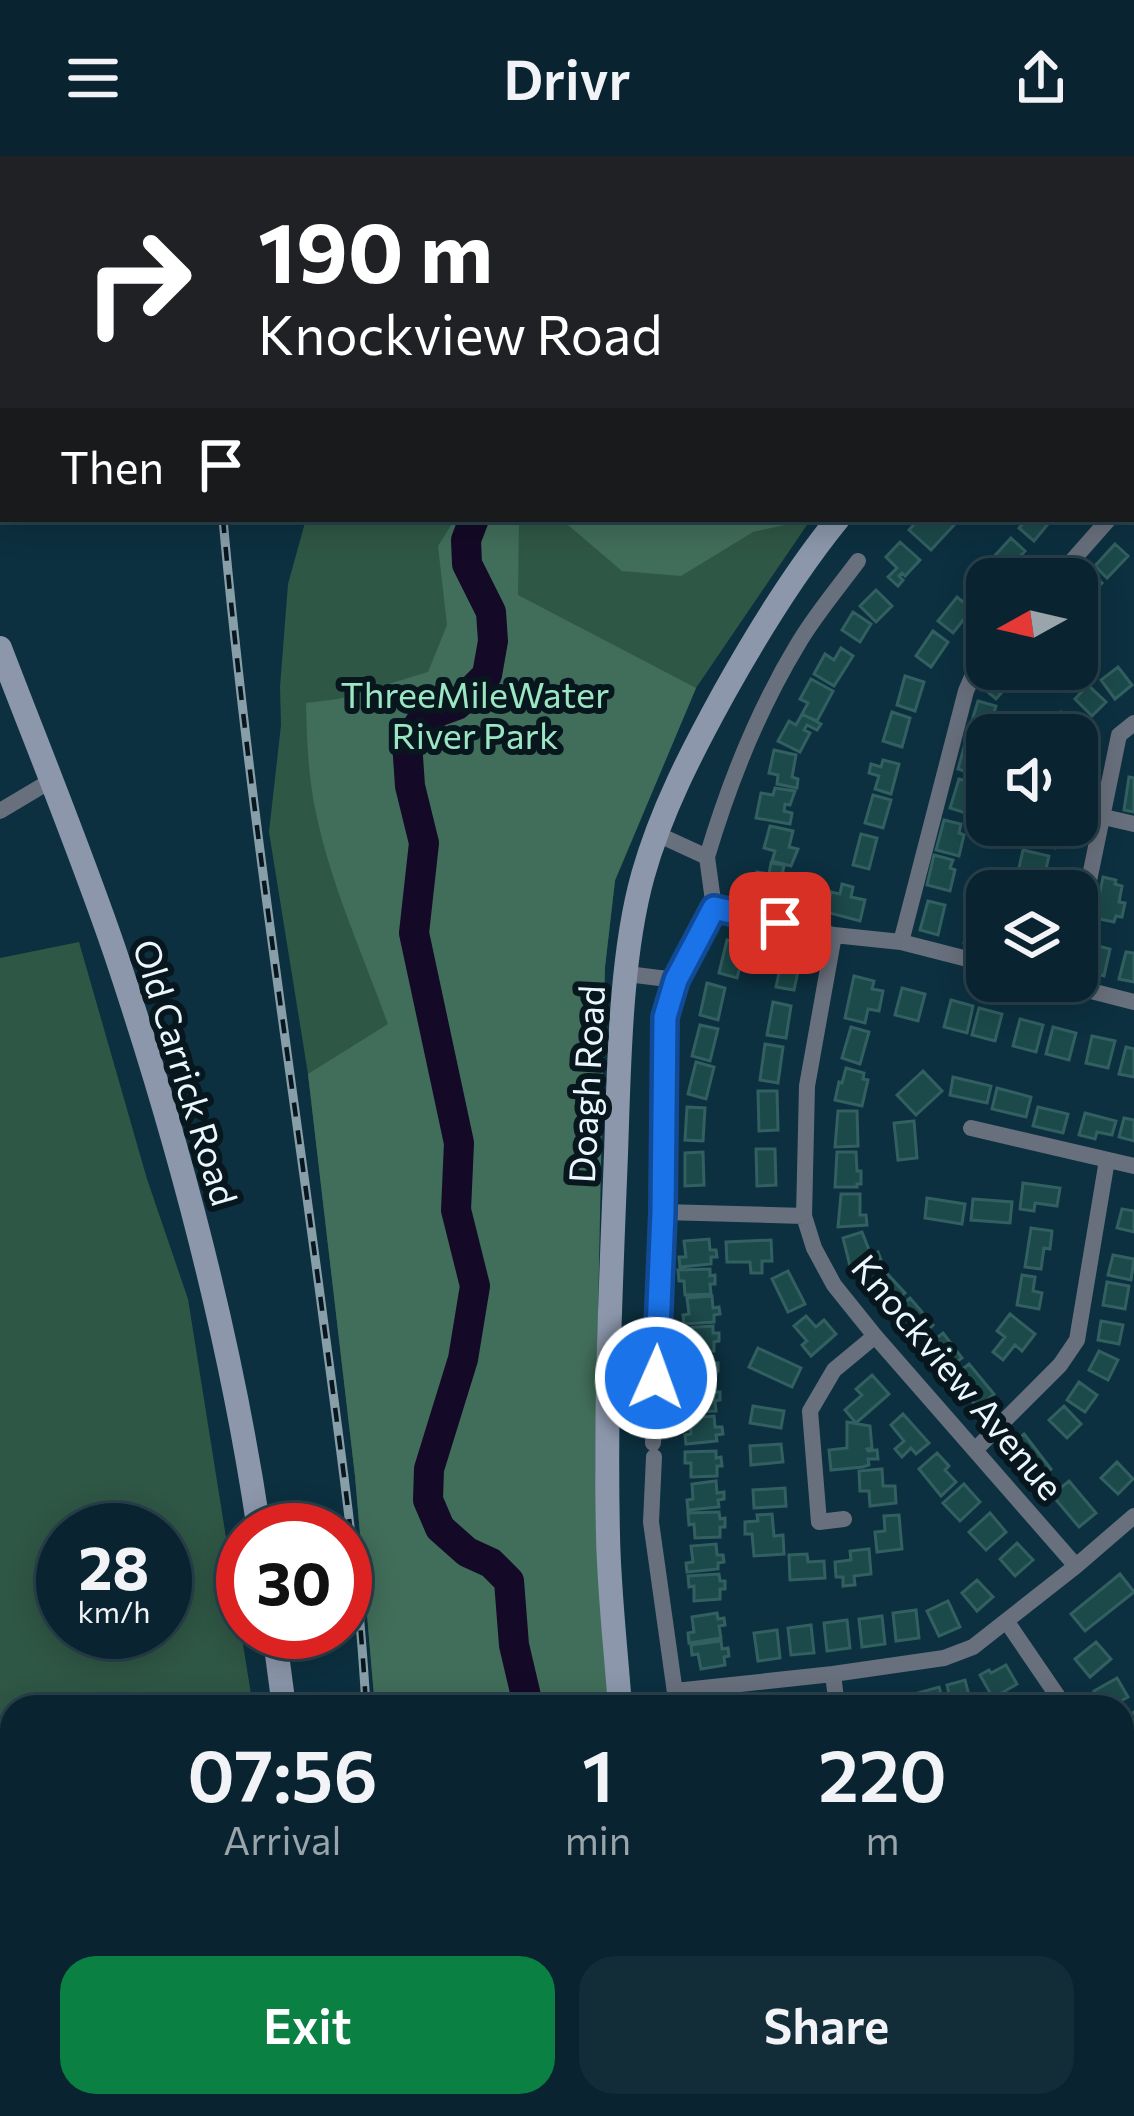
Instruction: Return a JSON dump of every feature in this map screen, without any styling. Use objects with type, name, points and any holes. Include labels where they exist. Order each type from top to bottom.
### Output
[{"type":"main road","name":"Doagh Road","points":[[619,1695],[608,1539],[608,1356],[618,1103],[637,900],[688,757],[759,632],[836,522]]},
{"type":"main road","name":"Old Carrick Road","points":[[0,648],[115,952],[189,1194],[227,1352],[254,1503]]},
{"type":"main road","points":[[278,1659],[282,1695]]},
{"type":"street","points":[[1074,558],[1105,522]]},
{"type":"street","points":[[675,1695],[651,1522],[665,1017],[676,980],[714,908],[707,857],[746,746],[799,642],[858,561]]},
{"type":"street","points":[[901,942],[966,690]]},
{"type":"street","points":[[1092,870],[1127,729]]},
{"type":"street","points":[[0,811],[52,780]]},
{"type":"street","points":[[1104,817],[1134,824]]},
{"type":"street","points":[[657,834],[707,857]]},
{"type":"street","points":[[714,908],[966,959]]},
{"type":"street","name":"Knockview Avenue","points":[[834,935],[807,1087],[803,1216],[814,1248],[833,1286],[1076,1566]]},
{"type":"street","points":[[627,974],[676,980]]},
{"type":"street","points":[[1098,992],[1134,1002]]},
{"type":"street","points":[[971,1128],[1134,1166]]},
{"type":"street","points":[[975,1450],[1060,1365],[1077,1340],[1107,1160]]},
{"type":"street","points":[[663,1212],[803,1216]]},
{"type":"street","points":[[844,1519],[819,1522],[810,1411],[834,1370],[875,1336]]},
{"type":"street","points":[[701,1695],[944,1658],[973,1647],[1134,1516]]},
{"type":"street","points":[[1007,1622],[1057,1695]]},
{"type":"street","points":[[833,1674],[836,1695]]},
{"type":"green space","name":"ThreeMileWater River Park","points":[[305,522],[809,522],[696,688],[615,881],[605,967],[379,1695],[374,1695],[371,1659],[372,1503],[357,1503],[308,1074],[269,832],[281,725],[288,584]]},
{"type":"green space","name":"ThreeMileWater River Park","points":[[453,522],[519,522],[518,595],[696,688],[615,880],[605,967],[595,1466],[612,1695],[374,1695],[372,1503],[357,1503],[308,1074],[388,1024],[322,840],[311,786],[306,703],[338,699],[428,672],[447,625],[438,546]]},
{"type":"green space","points":[[565,522],[798,522],[753,532],[681,576],[622,571]]},
{"type":"green space","points":[[79,942],[147,1179],[188,1299],[220,1503],[216,1503],[216,1659],[245,1659],[251,1695],[0,1695],[0,958]]},
{"type":"building","points":[[916,522],[956,523],[931,550],[909,530]]},
{"type":"building","points":[[1024,522],[1050,522],[1034,541],[1019,528]]},
{"type":"building","points":[[1011,538],[1025,551],[1019,558],[993,558]]},
{"type":"building","points":[[900,542],[920,560],[905,576],[899,576],[903,580],[898,586],[888,577],[897,568],[886,557]]},
{"type":"building","points":[[1115,544],[1128,556],[1107,578],[1098,563]]},
{"type":"building","points":[[876,590],[892,606],[876,622],[860,606]]},
{"type":"building","points":[[957,597],[966,604],[966,617],[953,633],[938,621]]},
{"type":"building","points":[[853,612],[871,624],[860,642],[842,630]]},
{"type":"building","points":[[933,631],[948,642],[931,667],[916,656]]},
{"type":"building","points":[[841,648],[853,656],[834,686],[814,674],[825,654],[834,660]]},
{"type":"building","points":[[1118,667],[1132,685],[1115,699],[1101,680]]},
{"type":"building","points":[[905,676],[924,682],[915,711],[897,705]]},
{"type":"building","points":[[811,679],[833,691],[817,721],[802,714],[808,703],[800,699]]},
{"type":"building","points":[[1083,690],[1093,690],[1106,702],[1090,714],[1075,699]]},
{"type":"building","points":[[978,701],[996,706],[994,714],[974,714]]},
{"type":"building","points":[[892,712],[910,718],[902,747],[883,741]]},
{"type":"building","points":[[802,714],[821,724],[817,730],[807,725],[804,730],[810,733],[800,752],[778,741],[789,721],[796,725]]},
{"type":"building","points":[[966,740],[966,772],[958,769]]},
{"type":"building","points":[[774,750],[796,755],[792,777],[798,779],[797,788],[777,784],[778,775],[769,773]]},
{"type":"building","points":[[883,760],[899,764],[891,794],[875,789],[879,776],[869,773],[871,764],[881,767]]},
{"type":"building","points":[[1129,777],[1134,778],[1134,812],[1124,810]]},
{"type":"building","points":[[959,779],[966,781],[966,813],[950,808]]},
{"type":"building","points":[[775,788],[795,791],[790,805],[785,804],[784,811],[792,813],[790,824],[756,818],[761,793],[773,795]]},
{"type":"building","points":[[873,795],[891,800],[883,828],[865,823]]},
{"type":"building","points":[[944,820],[961,824],[959,833],[964,835],[959,856],[936,850]]},
{"type":"building","points":[[770,826],[793,831],[789,847],[798,849],[791,866],[772,861],[775,851],[764,848]]},
{"type":"building","points":[[861,834],[877,838],[869,869],[853,865]]},
{"type":"building","points":[[1023,850],[1049,856],[1046,870],[1018,870]]},
{"type":"building","points":[[934,855],[953,860],[950,891],[927,885]]},
{"type":"building","points":[[771,863],[784,865],[785,901],[753,895],[757,872],[769,874]]},
{"type":"building","points":[[1103,877],[1122,886],[1122,917],[1116,916],[1114,922],[1098,919]]},
{"type":"building","points":[[842,884],[853,887],[851,897],[865,900],[860,921],[826,912],[831,892],[840,894]]},
{"type":"building","points":[[928,901],[945,905],[938,935],[920,930]]},
{"type":"building","points":[[727,940],[751,947],[747,965],[741,963],[737,978],[719,973]]},
{"type":"building","points":[[1098,946],[1110,949],[1104,976],[1098,974]]},
{"type":"building","points":[[1126,952],[1134,953],[1134,982],[1119,979]]},
{"type":"building","points":[[783,955],[801,958],[794,990],[776,987]]},
{"type":"building","points":[[854,976],[874,981],[872,989],[883,991],[879,1011],[868,1009],[865,1023],[845,1018]]},
{"type":"building","points":[[707,983],[725,988],[718,1020],[700,1015]]},
{"type":"building","points":[[902,988],[925,994],[918,1021],[895,1015]]},
{"type":"building","points":[[951,1000],[973,1006],[967,1033],[944,1027]]},
{"type":"building","points":[[773,1002],[791,1006],[786,1038],[767,1035]]},
{"type":"building","points":[[979,1008],[1002,1014],[995,1041],[972,1035]]},
{"type":"building","points":[[1020,1019],[1043,1025],[1036,1052],[1013,1046]]},
{"type":"building","points":[[700,1025],[718,1029],[710,1061],[692,1056]]},
{"type":"building","points":[[851,1027],[869,1032],[860,1064],[842,1058]]},
{"type":"building","points":[[1053,1027],[1076,1033],[1069,1060],[1046,1054]]},
{"type":"building","points":[[1092,1036],[1115,1041],[1108,1068],[1086,1063]]},
{"type":"building","points":[[765,1044],[783,1047],[778,1083],[760,1080]]},
{"type":"building","points":[[1126,1047],[1134,1049],[1134,1077],[1119,1074]]},
{"type":"building","points":[[696,1062],[714,1067],[706,1099],[688,1094]]},
{"type":"building","points":[[846,1068],[864,1073],[863,1079],[868,1080],[862,1106],[835,1100]]},
{"type":"building","points":[[923,1071],[942,1091],[916,1115],[897,1095]]},
{"type":"building","points":[[953,1077],[991,1086],[987,1103],[950,1095]]},
{"type":"building","points":[[997,1088],[1031,1097],[1026,1117],[992,1109]]},
{"type":"building","points":[[758,1091],[777,1091],[778,1130],[759,1131]]},
{"type":"building","points":[[687,1107],[705,1108],[703,1141],[685,1140]]},
{"type":"building","points":[[1038,1107],[1068,1114],[1063,1133],[1033,1126]]},
{"type":"building","points":[[838,1111],[857,1111],[858,1146],[835,1147]]},
{"type":"building","points":[[1085,1113],[1116,1121],[1112,1135],[1097,1132],[1095,1139],[1079,1135]]},
{"type":"building","points":[[1124,1118],[1134,1120],[1134,1141],[1119,1137]]},
{"type":"building","points":[[914,1121],[917,1158],[898,1160],[894,1123]]},
{"type":"building","points":[[756,1149],[775,1149],[776,1185],[757,1186]]},
{"type":"building","points":[[703,1152],[704,1185],[685,1186],[685,1153]]},
{"type":"building","points":[[837,1152],[856,1152],[857,1171],[861,1171],[857,1187],[835,1187]]},
{"type":"building","points":[[1023,1183],[1060,1188],[1057,1206],[1035,1203],[1034,1211],[1020,1209]]},
{"type":"building","points":[[841,1194],[860,1194],[860,1215],[866,1215],[867,1225],[838,1227]]},
{"type":"building","points":[[927,1198],[965,1204],[962,1224],[925,1218]]},
{"type":"building","points":[[973,1199],[1012,1202],[1010,1223],[971,1220]]},
{"type":"building","points":[[1122,1209],[1134,1211],[1134,1232],[1117,1228]]},
{"type":"building","points":[[1031,1228],[1052,1231],[1041,1269],[1025,1267]]},
{"type":"building","points":[[862,1232],[871,1255],[878,1252],[881,1260],[852,1274],[843,1238]]},
{"type":"building","points":[[709,1239],[717,1257],[711,1257],[711,1264],[680,1267],[679,1257],[686,1257],[684,1241]]},
{"type":"building","points":[[771,1240],[772,1261],[762,1261],[762,1273],[751,1273],[750,1262],[727,1262],[726,1242]]},
{"type":"building","points":[[1113,1255],[1134,1259],[1131,1280],[1108,1275]]},
{"type":"building","points":[[710,1269],[710,1276],[715,1275],[711,1294],[685,1295],[678,1270]]},
{"type":"building","points":[[883,1269],[905,1293],[887,1309],[868,1283]]},
{"type":"building","points":[[788,1271],[805,1304],[788,1312],[772,1279]]},
{"type":"building","points":[[1022,1275],[1035,1277],[1033,1291],[1042,1293],[1039,1309],[1017,1305]]},
{"type":"building","points":[[1107,1282],[1129,1286],[1125,1309],[1103,1305]]},
{"type":"building","points":[[712,1296],[713,1308],[719,1307],[720,1314],[714,1315],[714,1322],[684,1324],[683,1315],[689,1314],[687,1298]]},
{"type":"building","points":[[910,1298],[933,1325],[916,1340],[895,1311]]},
{"type":"building","points":[[1010,1314],[1035,1334],[1022,1351],[1015,1345],[1003,1360],[993,1352],[1005,1337],[997,1331]]},
{"type":"building","points":[[806,1316],[816,1327],[824,1320],[836,1334],[811,1356],[802,1345],[807,1341],[794,1326]]},
{"type":"building","points":[[1101,1321],[1123,1325],[1119,1344],[1098,1340]]},
{"type":"building","points":[[713,1326],[713,1333],[719,1333],[714,1351],[688,1353],[682,1328]]},
{"type":"building","points":[[943,1333],[962,1358],[951,1366],[941,1353],[934,1359],[925,1347]]},
{"type":"building","points":[[758,1348],[801,1368],[792,1387],[749,1367]]},
{"type":"building","points":[[1099,1351],[1118,1360],[1108,1380],[1089,1370]]},
{"type":"building","points":[[712,1356],[712,1363],[718,1363],[713,1381],[688,1383],[681,1357]]},
{"type":"building","points":[[969,1364],[994,1394],[978,1408],[956,1374]]},
{"type":"building","points":[[872,1375],[889,1394],[856,1423],[845,1410],[862,1395],[856,1389]]},
{"type":"building","points":[[1079,1382],[1097,1395],[1085,1412],[1067,1400]]},
{"type":"building","points":[[715,1385],[715,1392],[720,1392],[716,1411],[690,1412],[683,1387]]},
{"type":"building","points":[[753,1406],[784,1411],[781,1428],[750,1423]]},
{"type":"building","points":[[1064,1406],[1081,1424],[1067,1438],[1049,1420]]},
{"type":"building","points":[[903,1414],[929,1443],[916,1454],[911,1448],[902,1457],[895,1449],[904,1441],[891,1425]]},
{"type":"building","points":[[714,1416],[715,1427],[722,1427],[723,1434],[716,1435],[717,1441],[686,1444],[690,1418]]},
{"type":"building","points":[[847,1422],[870,1426],[872,1448],[867,1449],[877,1450],[878,1459],[868,1459],[869,1465],[863,1467],[831,1470],[829,1450],[847,1448]]},
{"type":"building","points":[[1024,1434],[1051,1469],[1038,1480],[1010,1445]]},
{"type":"building","points":[[781,1444],[783,1462],[751,1465],[750,1446]]},
{"type":"building","points":[[716,1451],[722,1466],[717,1466],[717,1476],[691,1477],[685,1452]]},
{"type":"building","points":[[937,1453],[956,1482],[941,1496],[919,1469]]},
{"type":"building","points":[[1117,1462],[1133,1479],[1118,1494],[1101,1478]]},
{"type":"building","points":[[882,1469],[883,1486],[895,1486],[896,1503],[870,1506],[869,1491],[860,1491],[859,1471]]},
{"type":"building","points":[[716,1481],[717,1493],[724,1492],[719,1507],[688,1510],[692,1484]]},
{"type":"building","points":[[1069,1481],[1096,1513],[1079,1527],[1052,1495]]},
{"type":"building","points":[[964,1484],[980,1502],[960,1521],[943,1503]]},
{"type":"building","points":[[785,1488],[786,1506],[754,1508],[753,1490]]},
{"type":"building","points":[[719,1512],[720,1519],[725,1518],[720,1537],[695,1538],[688,1513]]},
{"type":"building","points":[[990,1513],[1006,1532],[986,1550],[969,1532]]},
{"type":"building","points":[[772,1514],[774,1536],[783,1535],[784,1554],[754,1556],[752,1534],[745,1534],[745,1522]]},
{"type":"building","points":[[899,1515],[902,1549],[877,1552],[875,1532],[885,1531],[884,1516]]},
{"type":"building","points":[[1017,1543],[1033,1560],[1015,1576],[1000,1559]]},
{"type":"building","points":[[716,1544],[724,1562],[718,1563],[718,1569],[687,1572],[686,1563],[693,1562],[691,1546]]},
{"type":"building","points":[[869,1549],[871,1574],[854,1576],[855,1585],[843,1586],[843,1577],[836,1577],[835,1562],[851,1560],[850,1551]]},
{"type":"building","points":[[807,1554],[808,1562],[824,1561],[825,1578],[790,1580],[789,1555]]},
{"type":"building","points":[[719,1574],[720,1581],[725,1581],[720,1599],[694,1601],[688,1576]]},
{"type":"building","points":[[1120,1574],[1134,1592],[1085,1631],[1071,1614]]},
{"type":"building","points":[[977,1580],[993,1597],[977,1611],[962,1593]]},
{"type":"building","points":[[948,1601],[960,1627],[939,1636],[927,1611]]},
{"type":"building","points":[[916,1610],[919,1638],[896,1641],[893,1613]]},
{"type":"building","points":[[717,1613],[718,1619],[724,1618],[725,1625],[719,1626],[721,1638],[689,1643],[688,1633],[694,1632],[692,1617]]},
{"type":"building","points":[[882,1616],[885,1644],[862,1647],[859,1619]]},
{"type":"building","points":[[847,1620],[850,1648],[827,1651],[824,1623]]},
{"type":"building","points":[[811,1625],[814,1653],[791,1655],[788,1628]]},
{"type":"building","points":[[777,1630],[780,1658],[758,1661],[754,1633]]},
{"type":"building","points":[[721,1641],[722,1649],[728,1648],[725,1665],[701,1669],[691,1645]]},
{"type":"building","points":[[1096,1642],[1111,1659],[1090,1677],[1075,1659]]},
{"type":"building","points":[[1006,1665],[1017,1684],[991,1695],[980,1675]]},
{"type":"building","points":[[1117,1678],[1127,1695],[1096,1695],[1094,1691]]},
{"type":"building","points":[[965,1680],[969,1695],[949,1695],[947,1685]]},
{"type":"building","points":[[939,1687],[941,1695],[919,1695]]},
{"type":"waterway","points":[[473,522],[466,540],[467,564],[491,612],[493,641],[487,675],[457,705],[424,717],[407,742],[410,786],[424,843],[414,933],[459,1143],[456,1210],[475,1286],[463,1359],[429,1469],[428,1500],[440,1528],[509,1581],[514,1645],[526,1695]]},
{"type":"railway","points":[[223,522],[256,819],[348,1511],[365,1695]]},
{"type":"route","points":[[656,1378],[665,1017],[676,980],[714,908],[780,923]]}]
